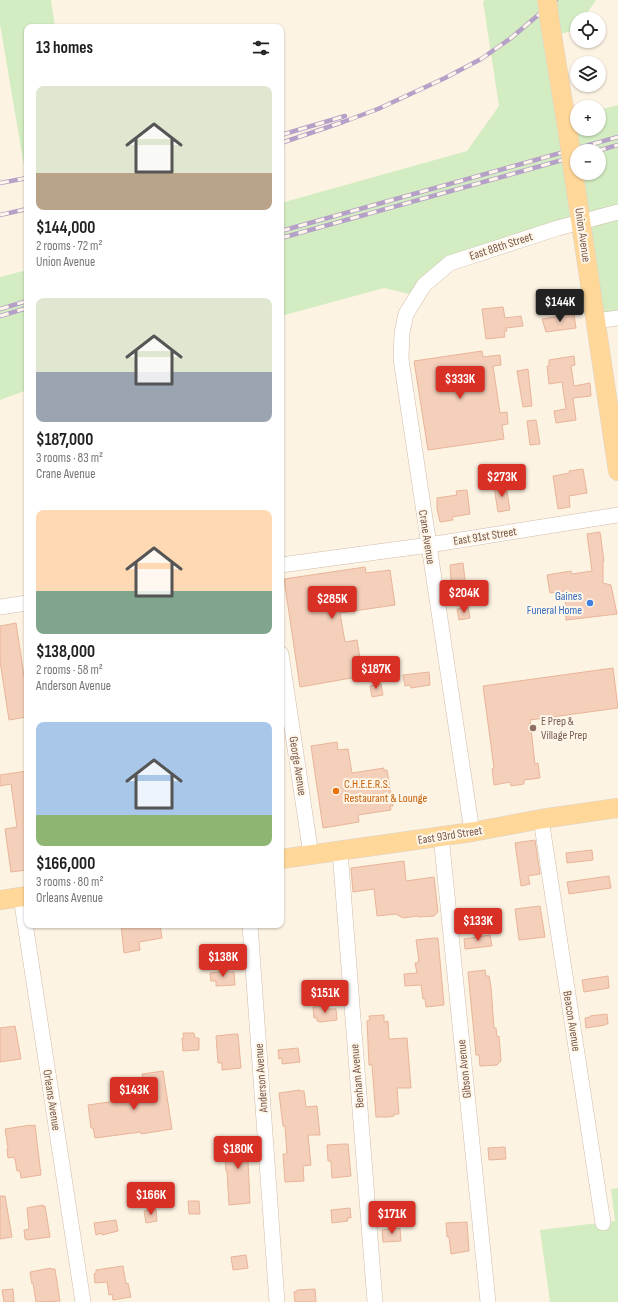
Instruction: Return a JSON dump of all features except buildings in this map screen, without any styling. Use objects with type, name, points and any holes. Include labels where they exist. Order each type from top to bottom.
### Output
[{"type":"main road","name":"Union Avenue","points":[[547,0],[582,221],[618,471]]},
{"type":"main road","name":"East 93rd Street","points":[[284,859],[472,832],[541,819],[618,808]]},
{"type":"main road","points":[[0,900],[24,897]]},
{"type":"street","name":"East 88th Street","points":[[406,314],[424,285],[450,263],[582,221],[618,212]]},
{"type":"street","name":"Crane Avenue","points":[[406,314],[402,333],[401,359],[472,832]]},
{"type":"street","points":[[596,321],[618,318]]},
{"type":"street","name":"East 91st Street","points":[[284,565],[428,545],[618,515]]},
{"type":"street","points":[[0,607],[24,603]]},
{"type":"street","name":"George Avenue","points":[[284,674],[311,855]]},
{"type":"street","name":"Beacon Avenue","points":[[541,819],[603,1223]]},
{"type":"street","name":"Gibson Avenue","points":[[440,836],[488,1302]]},
{"type":"street","name":"Benham Avenue","points":[[340,851],[375,1302]]},
{"type":"street","name":"Orleans Avenue","points":[[29,928],[83,1302]]},
{"type":"street","name":"Anderson Avenue","points":[[250,928],[277,1302]]},
{"type":"green space","points":[[0,0],[51,0],[55,24],[24,24],[24,166],[0,24]]},
{"type":"green space","points":[[596,0],[588,12],[570,12],[570,31],[553,36],[565,118],[570,117],[570,136],[606,136],[606,108],[618,105],[618,318],[596,321],[582,222],[450,263],[418,296],[384,288],[284,315],[284,202],[467,151],[499,106],[483,1]]},
{"type":"green space","points":[[24,271],[24,391],[0,400],[0,277]]},
{"type":"green space","points":[[618,1188],[618,1302],[550,1302],[540,1230],[615,1221],[611,1189]]},
{"type":"railway","points":[[284,142],[378,109],[445,78],[481,59],[511,38],[556,0]]},
{"type":"railway","points":[[284,134],[345,116]]},
{"type":"railway","points":[[284,230],[618,137]]},
{"type":"railway","points":[[606,148],[618,145]]},
{"type":"railway","points":[[284,237],[570,158]]},
{"type":"railway","points":[[0,183],[24,179]]},
{"type":"railway","points":[[0,215],[24,210]]},
{"type":"railway","points":[[0,309],[24,302]]},
{"type":"railway","points":[[0,316],[24,309]]},
{"type":"place","name":"Gaines Funeral Home","points":[[590,603]]},
{"type":"place","name":"E Prep & Village Prep","points":[[533,728]]},
{"type":"place","name":"C.H.E.E.R.S. Restaurant & Lounge","points":[[336,791]]}]
